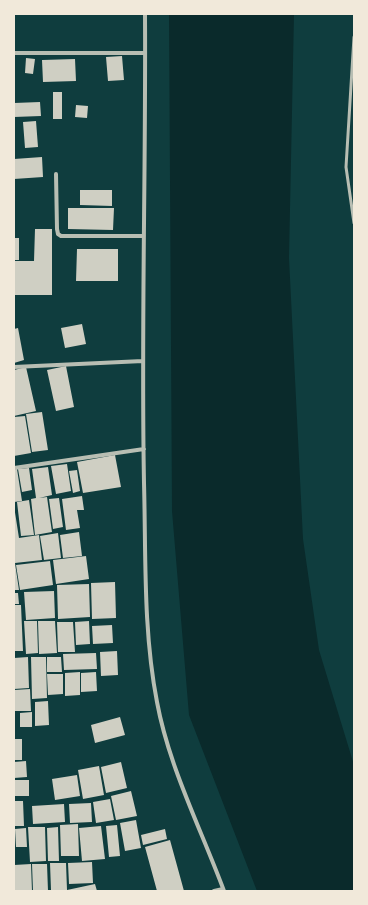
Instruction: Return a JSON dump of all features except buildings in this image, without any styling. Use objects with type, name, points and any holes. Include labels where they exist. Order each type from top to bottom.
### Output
[{"type":"street","points":[[145,14],[143,361],[147,618],[150,661],[157,704],[170,752],[223,890],[214,891]]},
{"type":"street","points":[[14,53],[145,52]]},
{"type":"street","points":[[56,174],[58,234],[61,236],[144,236]]},
{"type":"street","points":[[14,367],[143,361]]},
{"type":"street","points":[[14,468],[144,449]]},
{"type":"lane","points":[[354,36],[346,167],[354,223]]},
{"type":"water","points":[[169,14],[294,14],[289,258],[303,539],[319,650],[354,765],[354,891],[257,891],[189,715],[172,511]]}]
